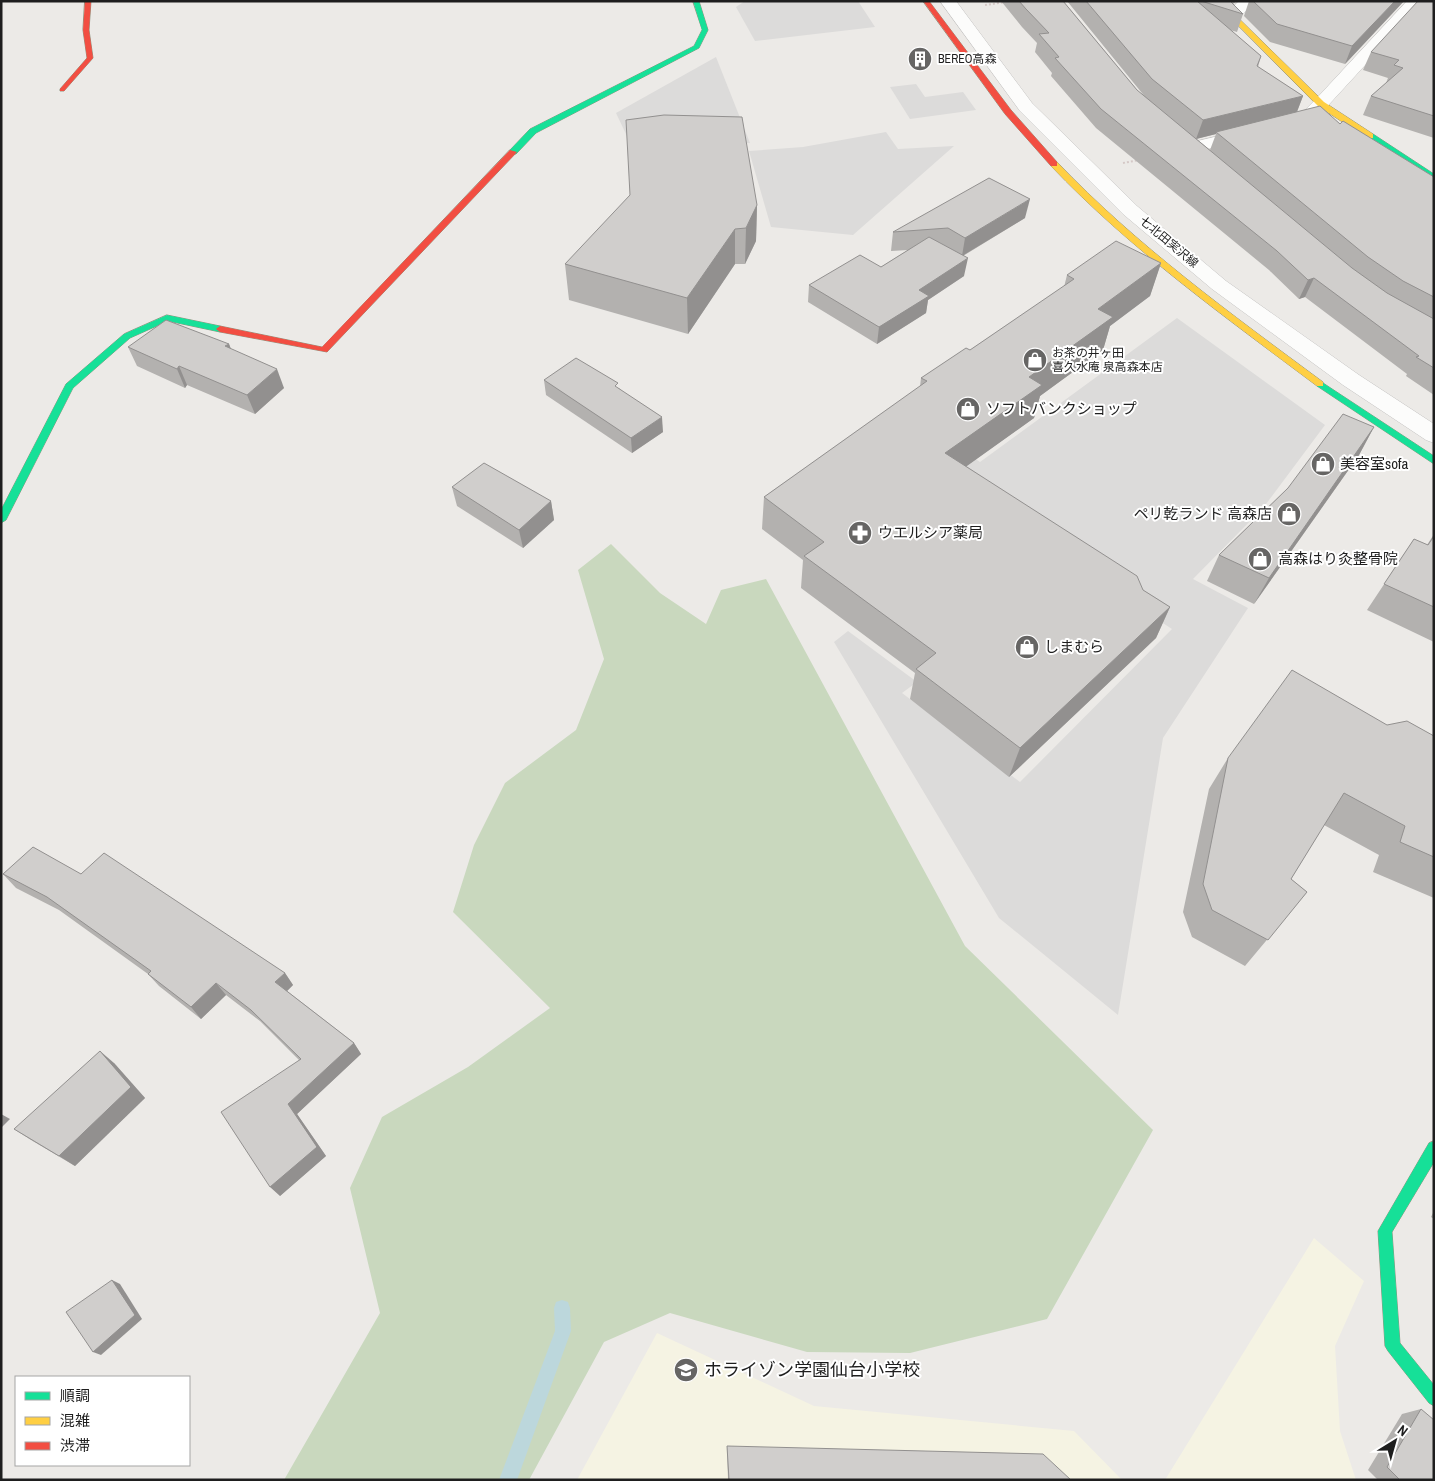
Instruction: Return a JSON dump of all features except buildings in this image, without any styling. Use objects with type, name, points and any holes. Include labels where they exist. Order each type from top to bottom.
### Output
[{"type":"street","points":[[62,90],[90,58],[86,30],[88,1]]},
{"type":"street","points":[[1,520],[69,386],[127,336],[168,318],[324,350],[533,131],[697,47],[705,30],[696,1]]},
{"type":"street","points":[[926,1],[1008,112],[1076,188],[1171,270],[1228,315],[1329,391],[1434,461]]},
{"type":"street","name":"七北田実沢線","points":[[948,1],[1026,107],[1130,210],[1219,285],[1351,380],[1434,435]]},
{"type":"street","points":[[1217,1],[1322,104],[1434,178]]},
{"type":"street","points":[[1232,16],[1248,1]]},
{"type":"street","points":[[1176,135],[1198,154],[1272,128],[1306,119],[1419,4]]},
{"type":"street","points":[[1434,1148],[1385,1231],[1393,1346],[1434,1398]]},
{"type":"path","points":[[977,6],[1014,1]]},
{"type":"path","points":[[1123,163],[1142,159]]},
{"type":"shaded area","points":[[745,1],[858,1],[875,27],[755,41],[736,7]]},
{"type":"shaded area","points":[[716,57],[750,143],[634,151],[616,113]]},
{"type":"shaded area","points":[[916,84],[925,97],[963,92],[976,110],[910,119],[890,87]]},
{"type":"shaded area","points":[[886,132],[898,149],[954,146],[853,235],[771,227],[749,151],[803,147]]},
{"type":"shaded area","points":[[1177,318],[1325,425],[1263,508],[1193,579],[1248,608],[1163,738],[1118,1015],[999,918],[834,642],[848,631],[917,682],[902,693],[1020,782],[1172,629],[888,443],[919,421],[980,462]]},
{"type":"shaded area","points":[[1314,1238],[1364,1281],[1335,1346],[1340,1431],[1356,1480],[1165,1480]]},
{"type":"shaded area","name":"ホライゾン学園仙台小学校","points":[[657,1333],[814,1406],[1074,1431],[1122,1480],[577,1480]]},
{"type":"green space","points":[[611,544],[660,593],[706,624],[721,590],[766,579],[965,946],[1153,1130],[1047,1319],[910,1353],[807,1352],[670,1313],[604,1342],[529,1480],[284,1480],[380,1313],[350,1188],[382,1117],[468,1067],[550,1008],[453,912],[474,845],[505,783],[576,730],[604,659],[578,570]]},
{"type":"waterway","points":[[508,1480],[563,1331],[562,1308]]},
{"type":"traffic: fast","points":[[513,152],[533,131],[697,47],[705,30],[696,1]]},
{"type":"traffic: fast","points":[[1370,136],[1434,178]]},
{"type":"traffic: fast","points":[[1,520],[69,386],[127,336],[167,318],[220,329]]},
{"type":"traffic: fast","points":[[1320,384],[1434,461]]},
{"type":"traffic: fast","points":[[1434,1148],[1385,1231],[1393,1346],[1434,1398]]},
{"type":"traffic: slow","points":[[1217,1],[1321,104],[1370,136]]},
{"type":"traffic: slow","points":[[1054,164],[1093,203],[1157,258],[1320,384]]},
{"type":"traffic: jam","points":[[62,90],[90,58],[86,30],[88,1]]},
{"type":"traffic: jam","points":[[926,1],[1008,112],[1054,164]]},
{"type":"traffic: jam","points":[[220,329],[324,350],[513,152]]},
{"type":"place","name":"BEREO高森","points":[[920,59]]},
{"type":"place","name":"お茶の井ヶ田 喜久水庵 泉高森本店","points":[[1035,360]]},
{"type":"place","name":"ソフトバンクショップ","points":[[968,409]]},
{"type":"place","name":"美容室sofa","points":[[1323,464]]},
{"type":"place","name":"ペリ乾ランド 高森店","points":[[1289,514]]},
{"type":"place","name":"ウエルシア薬局","points":[[860,533]]},
{"type":"place","name":"高森はり灸整骨院","points":[[1260,559]]},
{"type":"place","name":"しまむら","points":[[1027,647]]},
{"type":"place","name":"ホライゾン学園仙台小学校","points":[[686,1370]]}]
